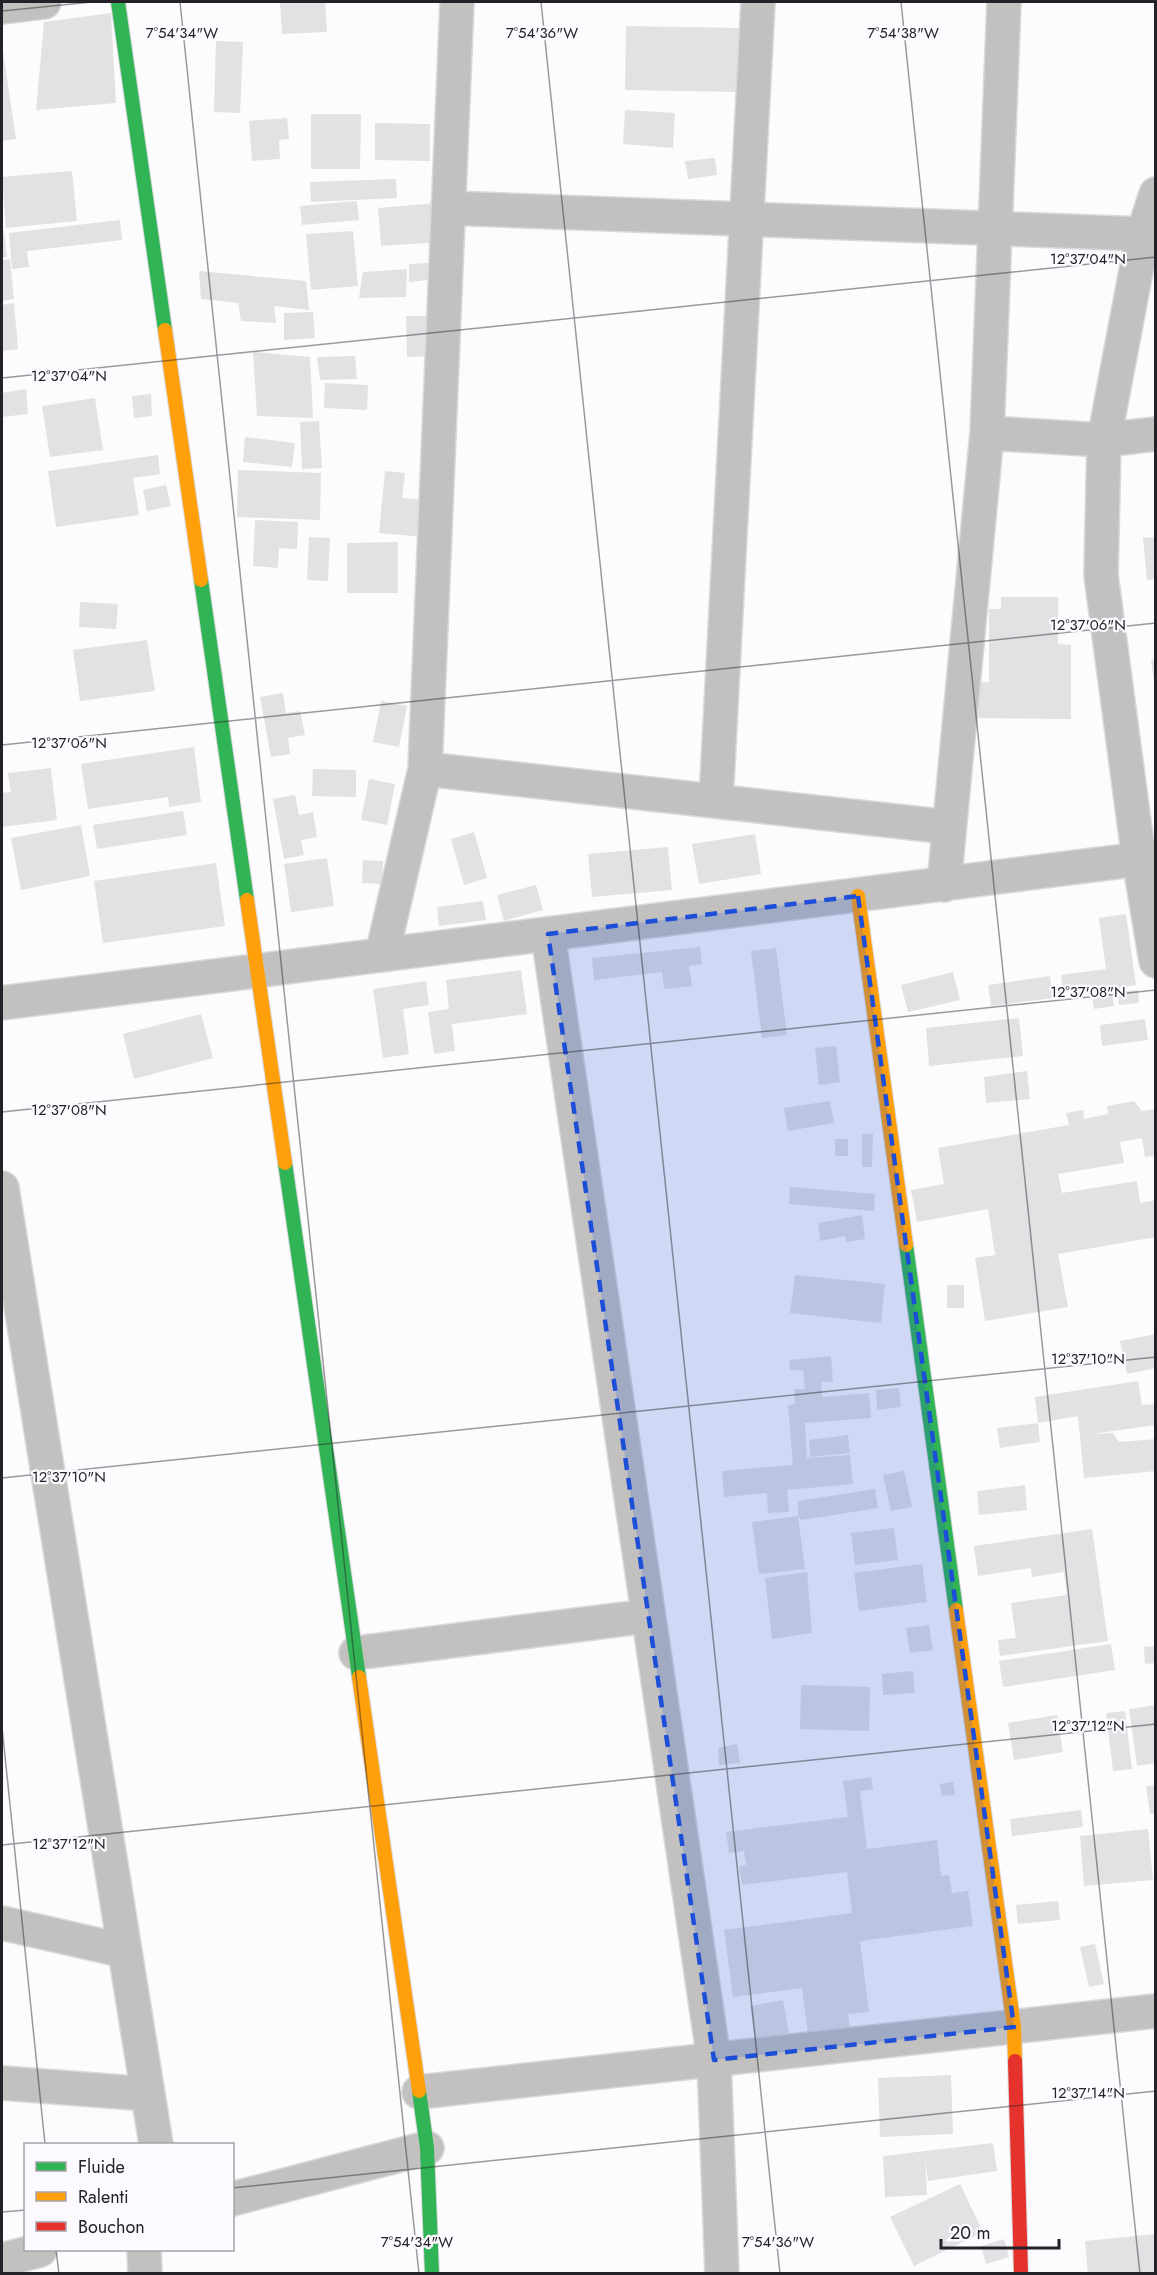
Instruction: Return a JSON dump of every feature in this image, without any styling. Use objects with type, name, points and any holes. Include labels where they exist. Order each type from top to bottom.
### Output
[{"type":"street","points":[[2,7],[44,2]]},
{"type":"street","points":[[118,2],[427,2148],[432,2274]]},
{"type":"street","points":[[382,956],[426,769],[457,2]]},
{"type":"street","points":[[716,801],[758,2]]},
{"type":"street","points":[[944,885],[987,433],[1004,2]]},
{"type":"street","points":[[1155,194],[1143,234],[1104,440],[1101,575],[1147,858],[1155,960]]},
{"type":"street","points":[[449,207],[1143,234]]},
{"type":"street","points":[[987,433],[1104,440],[1155,434]]},
{"type":"street","points":[[426,769],[949,826]]},
{"type":"street","points":[[2,1004],[1147,858]]},
{"type":"street","points":[[858,896],[1014,2027],[1021,2274]]},
{"type":"street","points":[[548,934],[714,2060],[722,2274]]},
{"type":"street","points":[[2,1188],[10,1292],[125,1951],[156,2143]]},
{"type":"street","points":[[356,1653],[648,1616]]},
{"type":"street","points":[[2,1923],[125,1951]]},
{"type":"street","points":[[419,2092],[1155,2012]]},
{"type":"street","points":[[2,2083],[148,2094]]},
{"type":"street","points":[[234,2198],[427,2148]]},
{"type":"street","points":[[2,2260],[36,2251]]},
{"type":"street","points":[[144,2251],[146,2274]]},
{"type":"highlighted area","points":[[858,896],[1014,2027],[714,2060],[548,934]]},
{"type":"building","points":[[280,2],[325,2],[327,32],[282,34]]},
{"type":"building","points":[[111,13],[116,103],[36,110],[44,22]]},
{"type":"building","points":[[626,26],[741,28],[740,92],[625,90]]},
{"type":"building","points":[[216,41],[243,42],[240,113],[214,112]]},
{"type":"building","points":[[2,44],[16,139],[2,141]]},
{"type":"building","points":[[625,110],[675,113],[673,148],[623,144]]},
{"type":"building","points":[[311,114],[361,114],[360,169],[311,169]]},
{"type":"building","points":[[287,118],[289,139],[279,140],[280,159],[252,161],[249,121]]},
{"type":"building","points":[[375,123],[430,124],[430,161],[375,160]]},
{"type":"building","points":[[715,158],[717,175],[688,179],[685,161]]},
{"type":"building","points":[[72,171],[77,221],[6,228],[2,177]]},
{"type":"building","points":[[396,179],[397,198],[311,202],[310,182]]},
{"type":"building","points":[[357,201],[359,220],[302,225],[300,206]]},
{"type":"building","points":[[437,203],[440,242],[381,246],[378,208]]},
{"type":"building","points":[[120,220],[122,240],[27,251],[29,267],[12,269],[9,233]]},
{"type":"building","points":[[2,231],[4,231],[7,257],[2,258]]},
{"type":"building","points":[[353,231],[358,286],[311,290],[306,234]]},
{"type":"building","points":[[10,259],[14,299],[2,301],[2,260]]},
{"type":"building","points":[[428,263],[428,280],[409,282],[409,264]]},
{"type":"building","points":[[407,269],[406,297],[359,298],[363,272]]},
{"type":"building","points":[[199,271],[306,281],[309,310],[274,306],[276,323],[241,321],[238,303],[201,299]]},
{"type":"building","points":[[14,303],[18,349],[2,351],[2,305]]},
{"type":"building","points":[[313,312],[315,338],[284,340],[284,313]]},
{"type":"building","points":[[406,316],[434,316],[434,356],[407,357]]},
{"type":"building","points":[[253,352],[310,357],[313,418],[257,416]]},
{"type":"building","points":[[355,356],[357,379],[320,380],[317,357]]},
{"type":"building","points":[[325,383],[368,385],[367,410],[324,408]]},
{"type":"building","points":[[26,389],[28,414],[2,417],[2,393]]},
{"type":"building","points":[[151,394],[152,416],[134,418],[132,396]]},
{"type":"building","points":[[95,398],[103,450],[50,457],[42,406]]},
{"type":"building","points":[[319,421],[322,468],[302,469],[300,422]]},
{"type":"building","points":[[245,437],[295,443],[292,467],[243,462]]},
{"type":"building","points":[[158,455],[160,474],[133,478],[139,515],[56,527],[48,471]]},
{"type":"building","points":[[238,470],[321,473],[320,520],[237,517]]},
{"type":"building","points":[[385,471],[405,473],[402,498],[426,500],[423,537],[379,533]]},
{"type":"building","points":[[166,485],[171,506],[147,511],[143,490]]},
{"type":"building","points":[[255,520],[298,522],[297,549],[279,548],[278,568],[253,566]]},
{"type":"building","points":[[309,537],[330,538],[328,581],[307,580]]},
{"type":"building","points":[[1156,537],[1156,579],[1147,580],[1143,538]]},
{"type":"building","points":[[398,542],[398,593],[347,593],[347,543]]},
{"type":"building","points":[[1001,597],[1058,597],[1058,644],[1071,645],[1071,719],[974,718],[974,683],[989,682],[989,609],[1001,609]]},
{"type":"building","points":[[80,602],[118,604],[116,629],[79,627]]},
{"type":"building","points":[[147,640],[155,691],[80,701],[73,650]]},
{"type":"building","points":[[1156,659],[1156,681],[1154,681],[1151,660]]},
{"type":"building","points":[[283,693],[286,713],[300,711],[305,735],[288,738],[290,754],[271,757],[260,697]]},
{"type":"building","points":[[381,701],[407,706],[399,747],[373,742]]},
{"type":"building","points":[[194,747],[201,802],[169,807],[168,797],[88,809],[81,764]]},
{"type":"building","points":[[51,768],[57,820],[2,827],[2,793],[11,792],[8,773]]},
{"type":"building","points":[[313,769],[356,770],[356,797],[312,796]]},
{"type":"building","points":[[369,779],[395,784],[387,825],[361,820]]},
{"type":"building","points":[[295,795],[299,815],[313,812],[317,837],[301,840],[304,855],[284,859],[273,799]]},
{"type":"building","points":[[183,811],[187,835],[97,849],[93,825]]},
{"type":"building","points":[[81,825],[90,876],[21,890],[11,838]]},
{"type":"building","points":[[474,832],[487,878],[464,885],[451,839]]},
{"type":"building","points":[[755,834],[761,874],[699,884],[692,844]]},
{"type":"building","points":[[668,847],[672,890],[592,897],[588,854]]},
{"type":"building","points":[[327,858],[334,906],[291,912],[284,864]]},
{"type":"building","points":[[363,860],[383,861],[382,884],[362,883]]},
{"type":"building","points":[[216,863],[225,926],[103,943],[94,881]]},
{"type":"building","points":[[536,885],[543,910],[504,921],[497,895]]},
{"type":"building","points":[[483,901],[486,920],[439,926],[437,907]]},
{"type":"building","points":[[1126,914],[1136,985],[1111,989],[1114,1006],[1094,1009],[1091,989],[1063,992],[1061,975],[1106,969],[1099,918]]},
{"type":"building","points":[[700,947],[702,964],[689,966],[692,986],[664,989],[662,972],[594,980],[592,958]]},
{"type":"building","points":[[776,948],[787,1035],[762,1038],[751,951]]},
{"type":"building","points":[[521,970],[527,1014],[452,1024],[455,1051],[434,1054],[428,1012],[449,1009],[446,980]]},
{"type":"building","points":[[953,972],[960,1000],[908,1012],[901,985]]},
{"type":"building","points":[[1050,976],[1053,998],[991,1006],[988,985]]},
{"type":"building","points":[[426,981],[429,1005],[403,1009],[409,1054],[383,1058],[373,989]]},
{"type":"building","points":[[1138,990],[1139,1003],[1119,1005],[1118,992]]},
{"type":"building","points":[[201,1014],[213,1058],[134,1079],[123,1034]]},
{"type":"building","points":[[1019,1018],[1023,1056],[929,1066],[926,1028]]},
{"type":"building","points":[[1145,1019],[1148,1040],[1102,1046],[1100,1025]]},
{"type":"building","points":[[836,1046],[840,1082],[819,1085],[815,1048]]},
{"type":"building","points":[[1027,1071],[1030,1099],[986,1103],[984,1077]]},
{"type":"building","points":[[830,1101],[834,1123],[788,1131],[784,1108]]},
{"type":"building","points":[[1134,1101],[1142,1111],[1156,1109],[1156,1155],[1145,1157],[1142,1138],[1120,1142],[1124,1163],[1058,1174],[1062,1193],[1137,1181],[1140,1203],[1156,1200],[1156,1237],[1058,1254],[1068,1307],[985,1321],[975,1258],[995,1255],[988,1209],[917,1222],[911,1190],[944,1184],[938,1148],[1069,1125],[1066,1113],[1083,1110],[1084,1119],[1108,1114],[1107,1106]]},
{"type":"building","points":[[862,1134],[873,1134],[872,1167],[862,1167]]},
{"type":"building","points":[[835,1139],[848,1139],[848,1156],[835,1156]]},
{"type":"building","points":[[790,1187],[875,1194],[874,1211],[789,1204]]},
{"type":"building","points":[[862,1215],[865,1239],[846,1242],[845,1236],[820,1241],[818,1223]]},
{"type":"building","points":[[795,1275],[885,1284],[881,1323],[790,1313]]},
{"type":"building","points":[[947,1285],[964,1285],[964,1308],[947,1308]]},
{"type":"building","points":[[1156,1334],[1156,1368],[1127,1374],[1120,1341]]},
{"type":"building","points":[[831,1356],[833,1382],[821,1382],[822,1397],[869,1393],[871,1418],[805,1423],[807,1458],[850,1455],[853,1484],[787,1490],[789,1512],[768,1513],[767,1493],[724,1497],[722,1471],[793,1465],[788,1405],[795,1404],[794,1389],[805,1389],[803,1370],[790,1370],[789,1360]]},
{"type":"building","points":[[1138,1381],[1142,1405],[1156,1404],[1156,1425],[1092,1434],[1113,1433],[1119,1442],[1156,1439],[1156,1471],[1084,1478],[1078,1416],[1038,1423],[1035,1397]]},
{"type":"building","points":[[899,1388],[901,1407],[877,1410],[876,1390]]},
{"type":"building","points":[[1038,1423],[1040,1442],[1000,1448],[997,1428]]},
{"type":"building","points":[[848,1435],[850,1453],[810,1457],[809,1440]]},
{"type":"building","points":[[904,1471],[912,1507],[891,1511],[883,1475]]},
{"type":"building","points":[[1025,1485],[1027,1510],[979,1515],[977,1491]]},
{"type":"building","points":[[875,1489],[878,1508],[801,1520],[798,1516],[798,1501]]},
{"type":"building","points":[[798,1516],[805,1569],[759,1574],[752,1522]]},
{"type":"building","points":[[894,1528],[898,1560],[855,1565],[851,1533]]},
{"type":"building","points":[[1092,1529],[1108,1641],[1000,1656],[998,1640],[1016,1638],[1011,1603],[1067,1595],[1064,1572],[1032,1577],[1031,1568],[978,1576],[974,1546]]},
{"type":"building","points":[[922,1564],[927,1602],[859,1611],[854,1573]]},
{"type":"building","points":[[807,1572],[812,1633],[772,1639],[765,1578]]},
{"type":"building","points":[[929,1625],[933,1650],[910,1653],[906,1628]]},
{"type":"building","points":[[1111,1644],[1115,1670],[1003,1687],[999,1661]]},
{"type":"building","points":[[1156,1646],[1156,1663],[1145,1664],[1144,1647]]},
{"type":"building","points":[[913,1671],[915,1693],[883,1695],[882,1674]]},
{"type":"building","points":[[801,1685],[870,1687],[869,1731],[800,1729]]},
{"type":"building","points":[[1156,1705],[1156,1763],[1137,1766],[1129,1709]]},
{"type":"building","points":[[1125,1711],[1132,1769],[1113,1771],[1106,1713]]},
{"type":"building","points":[[1057,1715],[1063,1752],[1014,1760],[1008,1723]]},
{"type":"building","points":[[737,1744],[740,1763],[719,1765],[718,1748]]},
{"type":"building","points":[[871,1777],[873,1789],[860,1791],[867,1849],[937,1840],[941,1876],[949,1875],[952,1893],[968,1891],[973,1926],[860,1941],[869,2012],[848,2014],[851,2037],[809,2042],[802,1988],[733,1997],[724,1930],[852,1913],[847,1872],[742,1885],[739,1866],[746,1865],[744,1851],[729,1853],[726,1832],[848,1817],[843,1781]]},
{"type":"building","points":[[953,1782],[955,1795],[942,1796],[940,1784]]},
{"type":"building","points":[[1156,1785],[1156,1814],[1150,1814],[1146,1786]]},
{"type":"building","points":[[1081,1810],[1083,1827],[1012,1836],[1010,1819]]},
{"type":"building","points":[[1148,1829],[1153,1880],[1084,1886],[1080,1836]]},
{"type":"building","points":[[1058,1901],[1060,1920],[1018,1924],[1016,1905]]},
{"type":"building","points":[[1095,1944],[1104,1984],[1089,1987],[1080,1947]]},
{"type":"building","points":[[783,2000],[789,2033],[755,2039],[750,2006]]},
{"type":"building","points":[[951,2075],[953,2134],[880,2137],[878,2078]]},
{"type":"building","points":[[993,2143],[997,2171],[928,2181],[925,2159],[927,2195],[885,2197],[883,2156]]},
{"type":"building","points":[[960,2184],[983,2232],[914,2266],[890,2217]]},
{"type":"building","points":[[1156,2234],[1156,2274],[1088,2274],[1085,2241]]},
{"type":"building","points":[[1004,2239],[1009,2257],[986,2264],[981,2246]]},
{"type":"traffic: fast","points":[[118,2],[165,330]]},
{"type":"traffic: fast","points":[[201,580],[247,900]]},
{"type":"traffic: fast","points":[[285,1163],[359,1677]]},
{"type":"traffic: fast","points":[[906,1245],[956,1610]]},
{"type":"traffic: fast","points":[[419,2091],[427,2148],[432,2274]]},
{"type":"traffic: slow","points":[[165,330],[201,580]]},
{"type":"traffic: slow","points":[[858,896],[906,1245]]},
{"type":"traffic: slow","points":[[247,900],[285,1163]]},
{"type":"traffic: slow","points":[[956,1610],[1014,2027],[1015,2061]]},
{"type":"traffic: slow","points":[[359,1677],[419,2091]]},
{"type":"traffic: jam","points":[[1015,2061],[1021,2274]]}]
